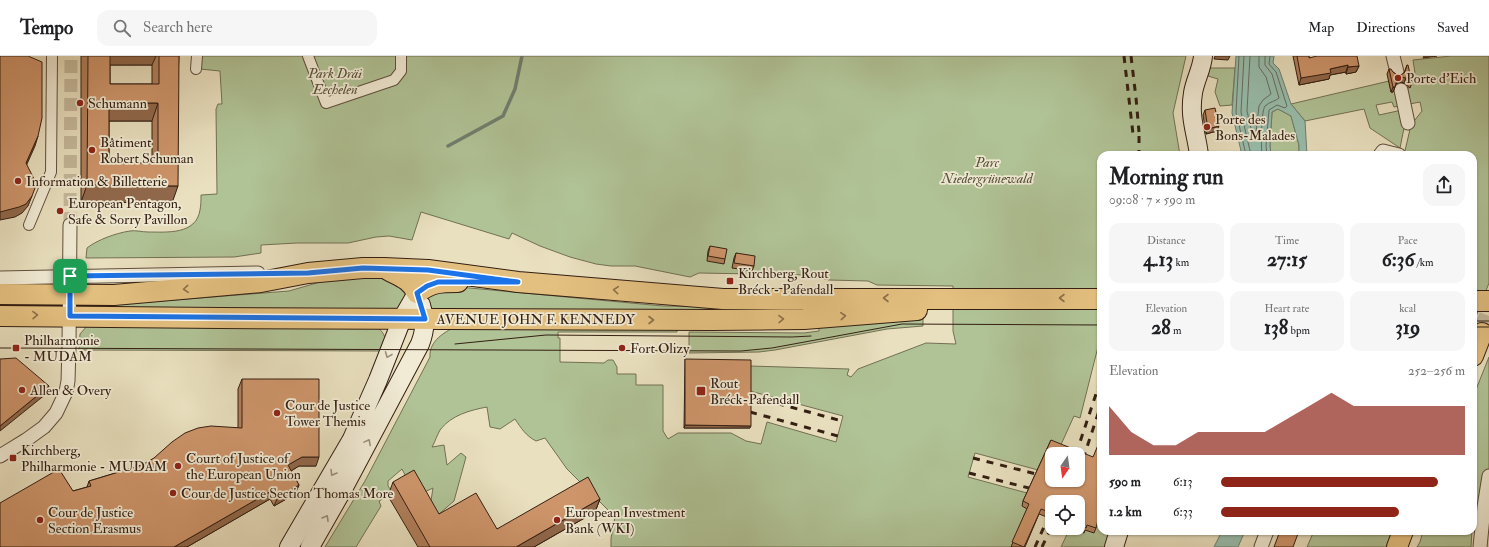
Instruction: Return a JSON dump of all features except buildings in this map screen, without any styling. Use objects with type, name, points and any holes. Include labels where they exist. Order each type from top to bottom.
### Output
[{"type":"main road","points":[[1198,151],[1192,124],[1192,104],[1193,91],[1203,56]]},
{"type":"main road","name":"AVENUE JOHN F. KENNEDY","points":[[0,294],[70,285],[114,295],[253,283],[308,273],[363,268],[384,268],[428,270],[518,282],[728,299],[953,304]]},
{"type":"main road","points":[[310,547],[343,489],[420,344],[424,333],[425,319],[417,293],[412,284],[407,279],[384,268]]},
{"type":"main road","points":[[289,547],[352,439],[378,380],[402,319],[417,293],[427,286],[438,282],[518,282]]},
{"type":"main road","points":[[953,304],[1097,299]]},
{"type":"main road","points":[[1477,301],[1489,301]]},
{"type":"main road","points":[[953,304],[1097,312]]},
{"type":"main road","name":"AVENUE JOHN F. KENNEDY","points":[[0,316],[402,319],[804,319],[908,310],[953,304]]},
{"type":"main road","points":[[1477,314],[1489,314]]},
{"type":"main road","points":[[1477,346],[1482,333]]},
{"type":"main road","points":[[1114,547],[1118,535]]},
{"type":"main road","points":[[1397,547],[1402,535]]},
{"type":"street","points":[[29,224],[52,172],[51,56]]},
{"type":"street","points":[[196,69],[197,56]]},
{"type":"street","points":[[308,56],[326,102],[394,80],[401,71],[401,56]]},
{"type":"street","points":[[1393,56],[1396,72]]},
{"type":"street","points":[[1401,90],[1408,123]]},
{"type":"street","points":[[0,456],[44,427],[56,413],[63,400],[68,381],[70,225]]},
{"type":"street","name":"AVENUE JOHN F. KENNEDY","points":[[0,278],[70,285]]},
{"type":"street","points":[[1480,547],[1489,476]]},
{"type":"street","points":[[1261,547],[1266,535]]},
{"type":"green space","points":[[192,56],[1186,56],[1173,113],[1179,151],[1097,151],[1097,351],[1080,418],[1074,416],[1060,447],[1049,445],[1048,447],[1045,447],[1045,454],[1038,470],[975,453],[968,477],[1027,493],[1028,509],[1011,547],[611,547],[615,517],[567,469],[545,438],[536,441],[532,439],[524,432],[515,419],[500,429],[490,427],[487,407],[462,414],[450,420],[440,430],[432,447],[444,445],[447,465],[461,453],[466,457],[454,501],[439,514],[430,507],[433,488],[416,496],[402,469],[388,481],[388,486],[393,493],[379,501],[381,506],[356,547],[325,547],[365,481],[430,357],[431,347],[440,336],[453,328],[677,328],[677,332],[558,332],[558,338],[560,338],[560,362],[604,363],[608,360],[613,360],[617,367],[617,374],[636,374],[636,385],[663,385],[663,431],[668,439],[678,433],[731,433],[746,441],[761,444],[767,422],[836,442],[843,416],[750,391],[750,366],[849,369],[847,375],[851,377],[858,369],[926,343],[956,344],[953,331],[953,286],[877,285],[868,281],[829,280],[808,275],[699,273],[690,277],[635,266],[611,266],[596,264],[570,257],[540,246],[512,233],[509,239],[421,212],[412,240],[389,236],[376,237],[348,243],[261,245],[261,253],[234,257],[86,258],[87,248],[107,237],[119,233],[132,231],[172,232],[187,228],[193,224],[197,218],[200,208],[201,195],[217,194],[216,109],[218,104],[222,104],[220,71],[200,69]]},
{"type":"green space","points":[[1451,56],[1489,56],[1489,283],[1477,314],[1477,151],[1405,151],[1411,125],[1422,111],[1420,102],[1394,107],[1392,102],[1376,105],[1379,115],[1402,110],[1405,123],[1400,148],[1370,128],[1364,109],[1305,121],[1291,104],[1389,81],[1391,92],[1409,88],[1407,75],[1415,73],[1413,60]]},
{"type":"green space","points":[[1209,68],[1235,68],[1232,105],[1220,106],[1215,92],[1218,79],[1208,76]]},
{"type":"green space","points":[[1278,109],[1291,116],[1299,145],[1299,151],[1271,151],[1272,112]]},
{"type":"green space","points":[[378,275],[407,290],[400,309],[96,307],[289,291],[320,282]]},
{"type":"green space","points":[[459,287],[663,306],[814,308],[831,312],[432,310],[427,304],[426,299],[434,292]]},
{"type":"green space","points":[[923,315],[923,326],[887,329],[759,352],[689,353],[689,332],[804,333],[819,331],[819,325]]},
{"type":"green space","points":[[87,326],[376,327],[380,329],[386,341],[384,341],[383,351],[79,350],[80,334]]},
{"type":"green space","points":[[1489,357],[1489,530],[1477,528],[1477,387]]},
{"type":"green space","points":[[1096,523],[1097,535],[1109,535],[1105,547],[1061,547],[1067,535],[1085,535],[1085,530]]},
{"type":"green space","points":[[1312,535],[1390,535],[1386,547],[1307,547]]},
{"type":"green space","points":[[1422,535],[1472,535],[1471,547],[1417,547]]},
{"type":"water","points":[[1236,56],[1274,56],[1273,63],[1279,69],[1291,104],[1305,121],[1307,151],[1299,151],[1299,145],[1291,116],[1278,109],[1272,112],[1271,151],[1241,151],[1232,113]]},
{"type":"water","points":[[1220,535],[1243,535],[1238,547],[1214,547]]},
{"type":"waterway","points":[[448,146],[503,116],[515,89],[522,56]]},
{"type":"tunnel","points":[[70,225],[71,56]]},
{"type":"tunnel","points":[[1482,333],[1489,316]]},
{"type":"tram line","points":[[1477,321],[1489,321]]},
{"type":"tram line","points":[[0,348],[741,351],[772,348],[902,324],[1097,325]]},
{"type":"tram line","points":[[1477,327],[1489,327]]},
{"type":"tram line","points":[[455,344],[546,335],[811,336]]},
{"type":"railway","points":[[1124,56],[1133,134]]},
{"type":"railway","points":[[1131,56],[1139,132]]},
{"type":"railway","points":[[1139,136],[1139,151]]},
{"type":"railway","points":[[1078,447],[1097,391]]},
{"type":"railway","points":[[750,396],[842,421]]},
{"type":"railway","points":[[750,412],[838,436]]},
{"type":"railway","points":[[1085,453],[1097,417]]},
{"type":"railway","points":[[973,458],[1036,474]]},
{"type":"railway","points":[[969,473],[1029,488]]},
{"type":"railway","points":[[1035,547],[1045,525]]},
{"type":"railway","points":[[1042,547],[1048,535]]},
{"type":"place","name":"Porte d'Eich","points":[[1398,78]]},
{"type":"place","name":"Schumann","points":[[80,103]]},
{"type":"place","name":"Porte des Bons-Malades","points":[[1207,127]]},
{"type":"place","name":"Bâtiment Robert Schuman","points":[[92,150]]},
{"type":"place","name":"Information & Billetterie","points":[[18,181]]},
{"type":"place","name":"European Pentagon, Safe & Sorry Pavillon","points":[[60,211]]},
{"type":"place","name":"Kirchberg, Rout Bréck - Pafendall","points":[[730,281]]},
{"type":"place","name":"Philharmonie - MUDAM","points":[[16,348]]},
{"type":"place","name":"Fort Olizy","points":[[622,348]]},
{"type":"place","name":"Allen & Overy","points":[[22,390]]},
{"type":"place","name":"Rout Bréck-Pafendall","points":[[701,391]]},
{"type":"place","name":"Cour de Justice Tower Themis","points":[[277,413]]},
{"type":"place","name":"Kirchberg, Philharmonie - MUDAM","points":[[13,458]]},
{"type":"place","name":"Court of Justice of the European Union","points":[[178,466]]},
{"type":"place","name":"Cour de Justice Section Thomas More","points":[[173,493]]},
{"type":"place","name":"Cour de Justice Section Erasmus","points":[[40,520]]},
{"type":"place","name":"European Investment Bank (WKI)","points":[[557,520]]},
{"type":"route","points":[[363,268],[384,268],[428,270],[518,282],[438,282],[427,286],[417,293],[425,319],[70,316],[70,276],[308,273],[363,268]]},
{"type":"park label","name":"Park Dräi Eechelen","points":[[335,82]]},
{"type":"park label","name":"Parc Niedergrünewald","points":[[987,170]]}]
